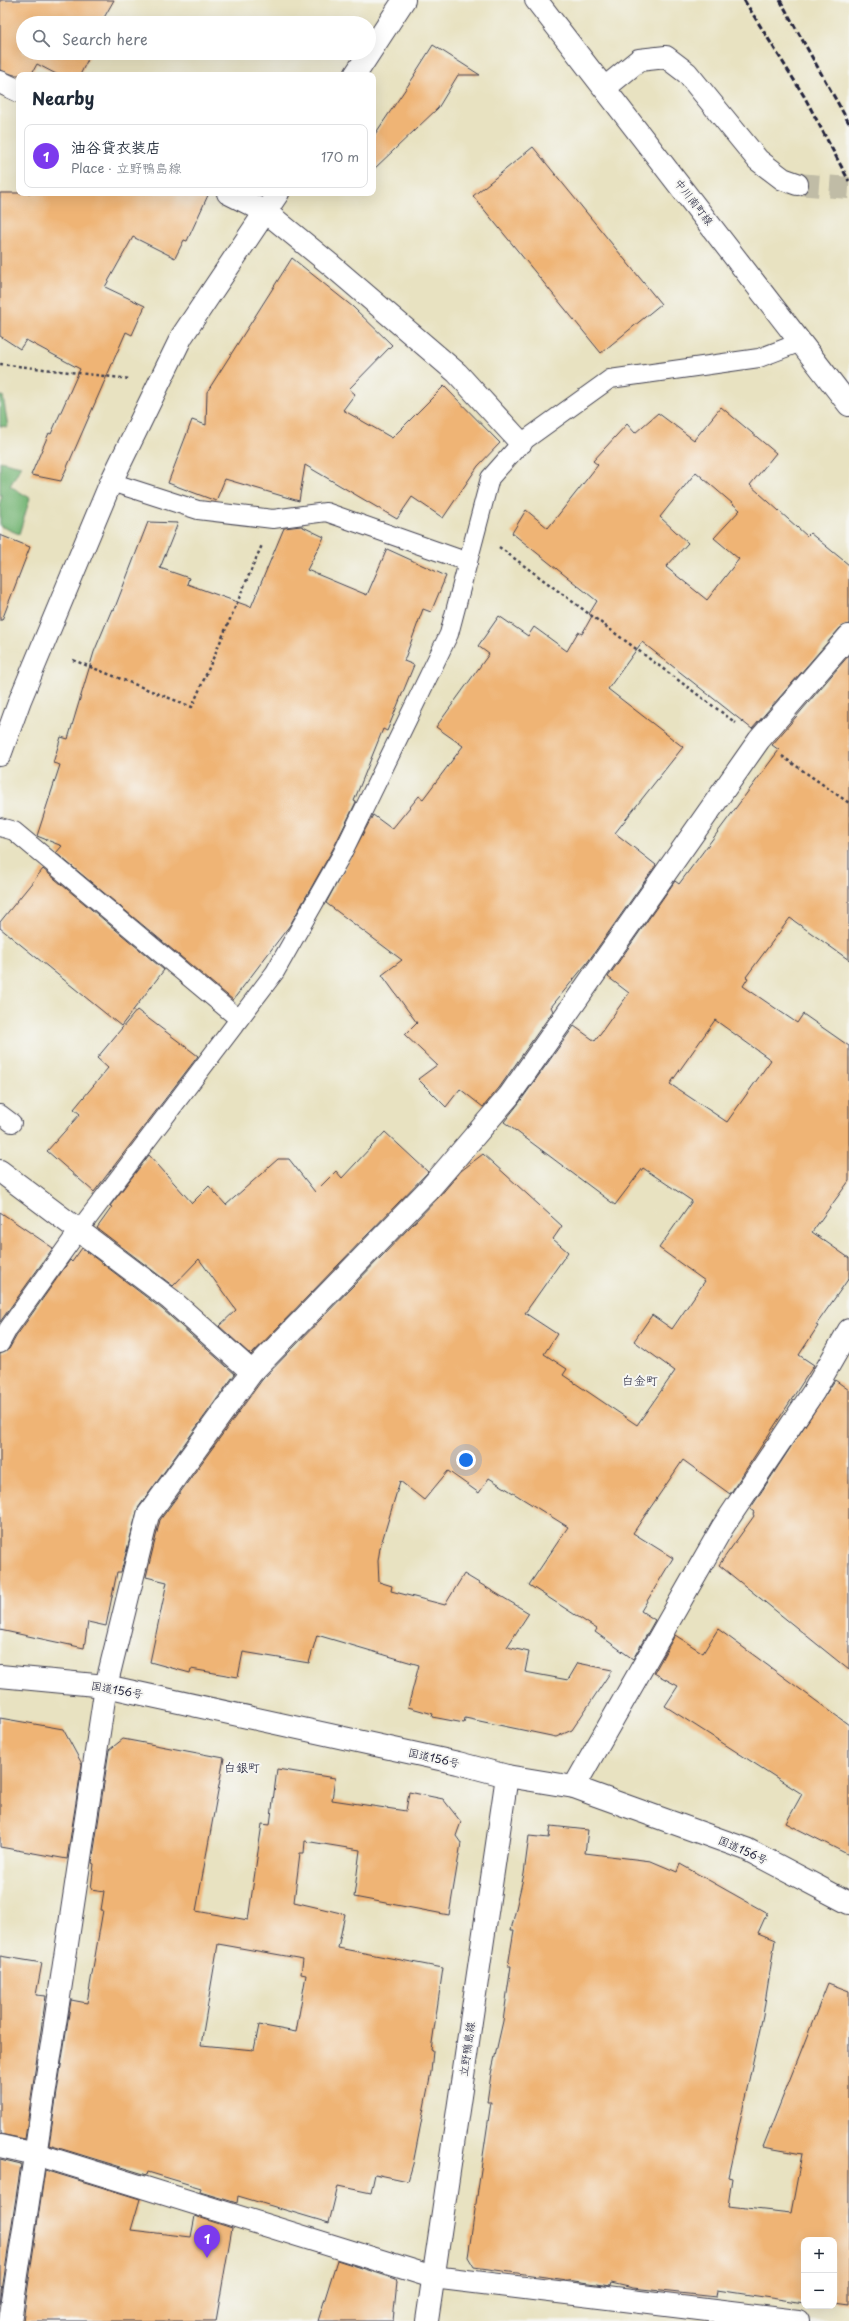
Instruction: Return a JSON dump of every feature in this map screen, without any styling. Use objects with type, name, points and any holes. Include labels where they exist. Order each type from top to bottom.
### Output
[{"type":"main road","points":[[376,43],[404,0]]},
{"type":"main road","name":"中川南町線","points":[[536,0],[606,88],[849,405]]},
{"type":"main road","points":[[606,88],[639,60],[666,57],[687,73],[758,160],[783,180],[798,184]]},
{"type":"main road","points":[[357,72],[365,60]]},
{"type":"main road","points":[[0,82],[16,90]]},
{"type":"main road","points":[[234,196],[266,212],[457,374],[521,443]]},
{"type":"main road","points":[[0,755],[20,700],[111,482],[182,336],[276,196]]},
{"type":"main road","points":[[10,2321],[106,1686],[148,1515],[252,1372],[430,1188],[509,1096],[759,740],[849,636]]},
{"type":"main road","points":[[0,1171],[170,1298],[252,1372]]},
{"type":"main road","points":[[574,1787],[722,1528],[814,1391],[849,1330]]},
{"type":"main road","name":"国道156号","points":[[0,1676],[106,1686],[458,1763],[507,1776],[574,1787],[746,1849],[849,1903]]},
{"type":"main road","name":"立野鴨島線","points":[[428,2321],[507,1776]]},
{"type":"main road","points":[[0,2146],[36,2154],[434,2277],[742,2318],[798,2321]]},
{"type":"lane","points":[[0,1344],[8,1330],[80,1230],[275,972],[342,854],[449,634],[490,478],[521,443],[610,379],[759,358],[801,342]]},
{"type":"lane","points":[[111,482],[198,510],[273,519],[326,512],[468,562]]},
{"type":"lane","points":[[0,827],[14,831],[239,1019]]},
{"type":"path","points":[[0,364],[160,383]]},
{"type":"path","points":[[73,660],[192,707],[273,519]]},
{"type":"path","points":[[476,530],[759,740],[849,802]]},
{"type":"green space","points":[[0,396],[3,396],[8,427],[0,426]]},
{"type":"green space","points":[[0,461],[21,466],[10,486],[30,498],[19,534],[0,526],[0,503],[2,495],[0,495]]},
{"type":"building","points":[[0,0],[114,0],[105,16],[16,16],[16,60],[88,60],[82,72],[52,72],[37,64],[33,72],[16,72],[16,75],[0,70]]},
{"type":"building","points":[[433,45],[480,75],[458,75],[438,108],[376,167],[376,133]]},
{"type":"building","points":[[533,147],[661,304],[601,353],[473,196]]},
{"type":"building","points":[[0,193],[16,193],[16,196],[208,196],[187,241],[184,240],[175,258],[133,237],[105,287],[145,306],[132,335],[126,332],[61,481],[31,475],[49,433],[51,434],[80,369],[26,340],[20,349],[0,336]]},
{"type":"building","points":[[292,258],[353,307],[392,345],[349,389],[355,394],[343,410],[392,438],[444,386],[500,443],[478,466],[443,518],[412,497],[397,519],[305,465],[299,501],[225,479],[216,501],[168,483],[192,420],[206,425],[207,392]]},
{"type":"building","points":[[721,407],[776,453],[750,485],[807,536],[810,533],[849,565],[849,624],[840,628],[752,729],[642,642],[608,689],[683,747],[615,833],[656,865],[587,963],[551,1007],[553,1011],[499,1088],[483,1107],[460,1089],[446,1107],[418,1079],[437,1065],[405,1035],[417,1023],[382,975],[402,960],[326,903],[373,815],[392,829],[419,796],[423,799],[463,746],[436,727],[489,654],[478,646],[499,616],[528,636],[534,627],[567,651],[578,632],[582,634],[592,616],[589,614],[597,601],[512,533],[526,510],[548,528],[598,465],[593,461],[627,424],[635,433],[658,413],[694,440]],"holes":[[[696,472],[740,510],[714,538],[739,559],[707,600],[666,567],[688,543],[660,517]]]},
{"type":"building","points":[[148,522],[178,523],[160,568],[189,578],[187,584],[251,607],[284,528],[301,526],[324,537],[307,570],[367,595],[387,549],[446,576],[431,612],[423,609],[404,661],[414,665],[387,731],[383,729],[354,801],[356,802],[333,849],[290,925],[233,1000],[56,853],[62,846],[37,836],[60,765],[53,763],[61,737],[68,739],[94,652],[112,609],[114,610]]},
{"type":"building","points":[[0,535],[30,547],[2,620],[0,620]]},
{"type":"building","points":[[849,655],[849,960],[790,918],[746,977],[748,978],[743,986],[797,1023],[803,1014],[849,1046],[849,1181],[812,1232],[849,1258],[849,1278],[816,1325],[818,1326],[799,1355],[814,1365],[730,1494],[683,1460],[633,1533],[673,1558],[641,1611],[655,1620],[633,1659],[595,1632],[597,1629],[529,1585],[568,1527],[489,1478],[479,1493],[448,1471],[424,1500],[400,1481],[380,1548],[378,1561],[379,1582],[392,1586],[391,1591],[445,1605],[464,1574],[529,1613],[507,1647],[529,1652],[525,1672],[568,1680],[578,1663],[612,1670],[572,1730],[556,1737],[465,1718],[464,1723],[432,1717],[433,1714],[408,1707],[419,1665],[317,1635],[309,1663],[243,1652],[238,1677],[191,1669],[190,1673],[150,1662],[167,1582],[146,1577],[160,1520],[262,1380],[439,1197],[461,1171],[483,1154],[562,1226],[553,1239],[568,1252],[525,1313],[557,1334],[544,1354],[567,1369],[563,1375],[637,1425],[675,1371],[634,1341],[652,1315],[672,1329],[705,1281],[659,1248],[692,1201],[643,1168],[615,1205],[504,1122],[574,1026],[595,1041],[629,993],[608,977],[675,881],[679,884],[779,750],[772,745]],"holes":[[[715,1020],[771,1060],[727,1122],[670,1084]]]},
{"type":"building","points":[[43,869],[164,970],[121,1026],[0,928],[0,922]]},
{"type":"building","points":[[137,1010],[198,1056],[94,1192],[47,1151],[80,1114],[74,1109],[108,1068],[97,1058]]},
{"type":"building","points":[[385,1132],[428,1172],[251,1355],[219,1326],[236,1310],[199,1259],[173,1286],[97,1228],[112,1207],[110,1206],[149,1155],[192,1203],[209,1186],[226,1205],[278,1159],[289,1159],[315,1192],[336,1171],[342,1178]]},
{"type":"building","points":[[0,1212],[53,1248],[0,1322]]},
{"type":"building","points":[[82,1248],[162,1309],[235,1374],[138,1508],[121,1572],[117,1572],[106,1626],[88,1622],[84,1648],[0,1630],[0,1354],[9,1349],[17,1335],[70,1260],[72,1262]]},
{"type":"building","points":[[835,1380],[849,1390],[849,1670],[719,1565],[754,1516],[754,1512],[750,1509]]},
{"type":"building","points":[[718,1629],[849,1725],[849,1855],[786,1823],[802,1794],[665,1706],[678,1686],[654,1673],[675,1635],[703,1653]]},
{"type":"building","points":[[0,1718],[63,1729],[82,1764],[67,1859],[0,1847]]},
{"type":"building","points":[[123,1739],[224,1758],[196,1911],[248,1920],[262,1824],[270,1825],[277,1769],[335,1778],[332,1800],[406,1811],[409,1792],[443,1799],[461,1822],[456,1836],[461,1843],[449,1915],[354,1897],[360,1850],[305,1841],[304,1853],[300,1853],[294,1902],[345,1914],[338,1948],[443,1968],[431,2050],[433,2051],[431,2072],[413,2164],[408,2181],[375,2174],[371,2193],[338,2186],[329,2223],[238,2196],[237,2203],[200,2192],[201,2188],[148,2172],[147,2175],[49,2145],[71,2000],[87,2003],[103,1910],[101,1910],[104,1891],[91,1889],[94,1864],[92,1863],[109,1750]],"holes":[[[218,1944],[303,1959],[301,1974],[306,1975],[296,2032],[259,2025],[254,2050],[201,2045]]]},
{"type":"building","points":[[551,1826],[588,1830],[585,1853],[651,1861],[677,1872],[680,1864],[767,1913],[758,1933],[775,1940],[763,2015],[728,2177],[732,2178],[728,2206],[791,2213],[802,2154],[763,2147],[828,1983],[849,1991],[849,2304],[837,2302],[837,2237],[801,2237],[801,2303],[717,2290],[716,2297],[633,2288],[611,2283],[610,2286],[474,2267],[468,2257],[491,2102],[487,2102],[491,2074],[503,2021],[511,1966],[508,1966],[514,1930],[511,1930],[524,1874],[529,1836],[549,1838]]},
{"type":"building","points":[[0,1956],[42,1963],[36,1995],[46,1996],[25,2139],[0,2134]]},
{"type":"building","points":[[0,2159],[21,2164],[0,2304]]},
{"type":"building","points":[[45,2170],[140,2199],[131,2230],[191,2237],[195,2216],[232,2228],[216,2321],[23,2321]]},
{"type":"building","points":[[337,2260],[396,2279],[397,2282],[393,2321],[318,2321]]},
{"type":"tunnel","points":[[797,184],[849,188]]},
{"type":"railway","points":[[744,0],[804,96],[849,181]]},
{"type":"railway","points":[[780,0],[849,123]]},
{"type":"place","name":"油谷貸衣装店","points":[[207,2258]]},
{"type":"district","name":"白金町","points":[[640,1381]]},
{"type":"district","name":"白銀町","points":[[242,1768]]}]
